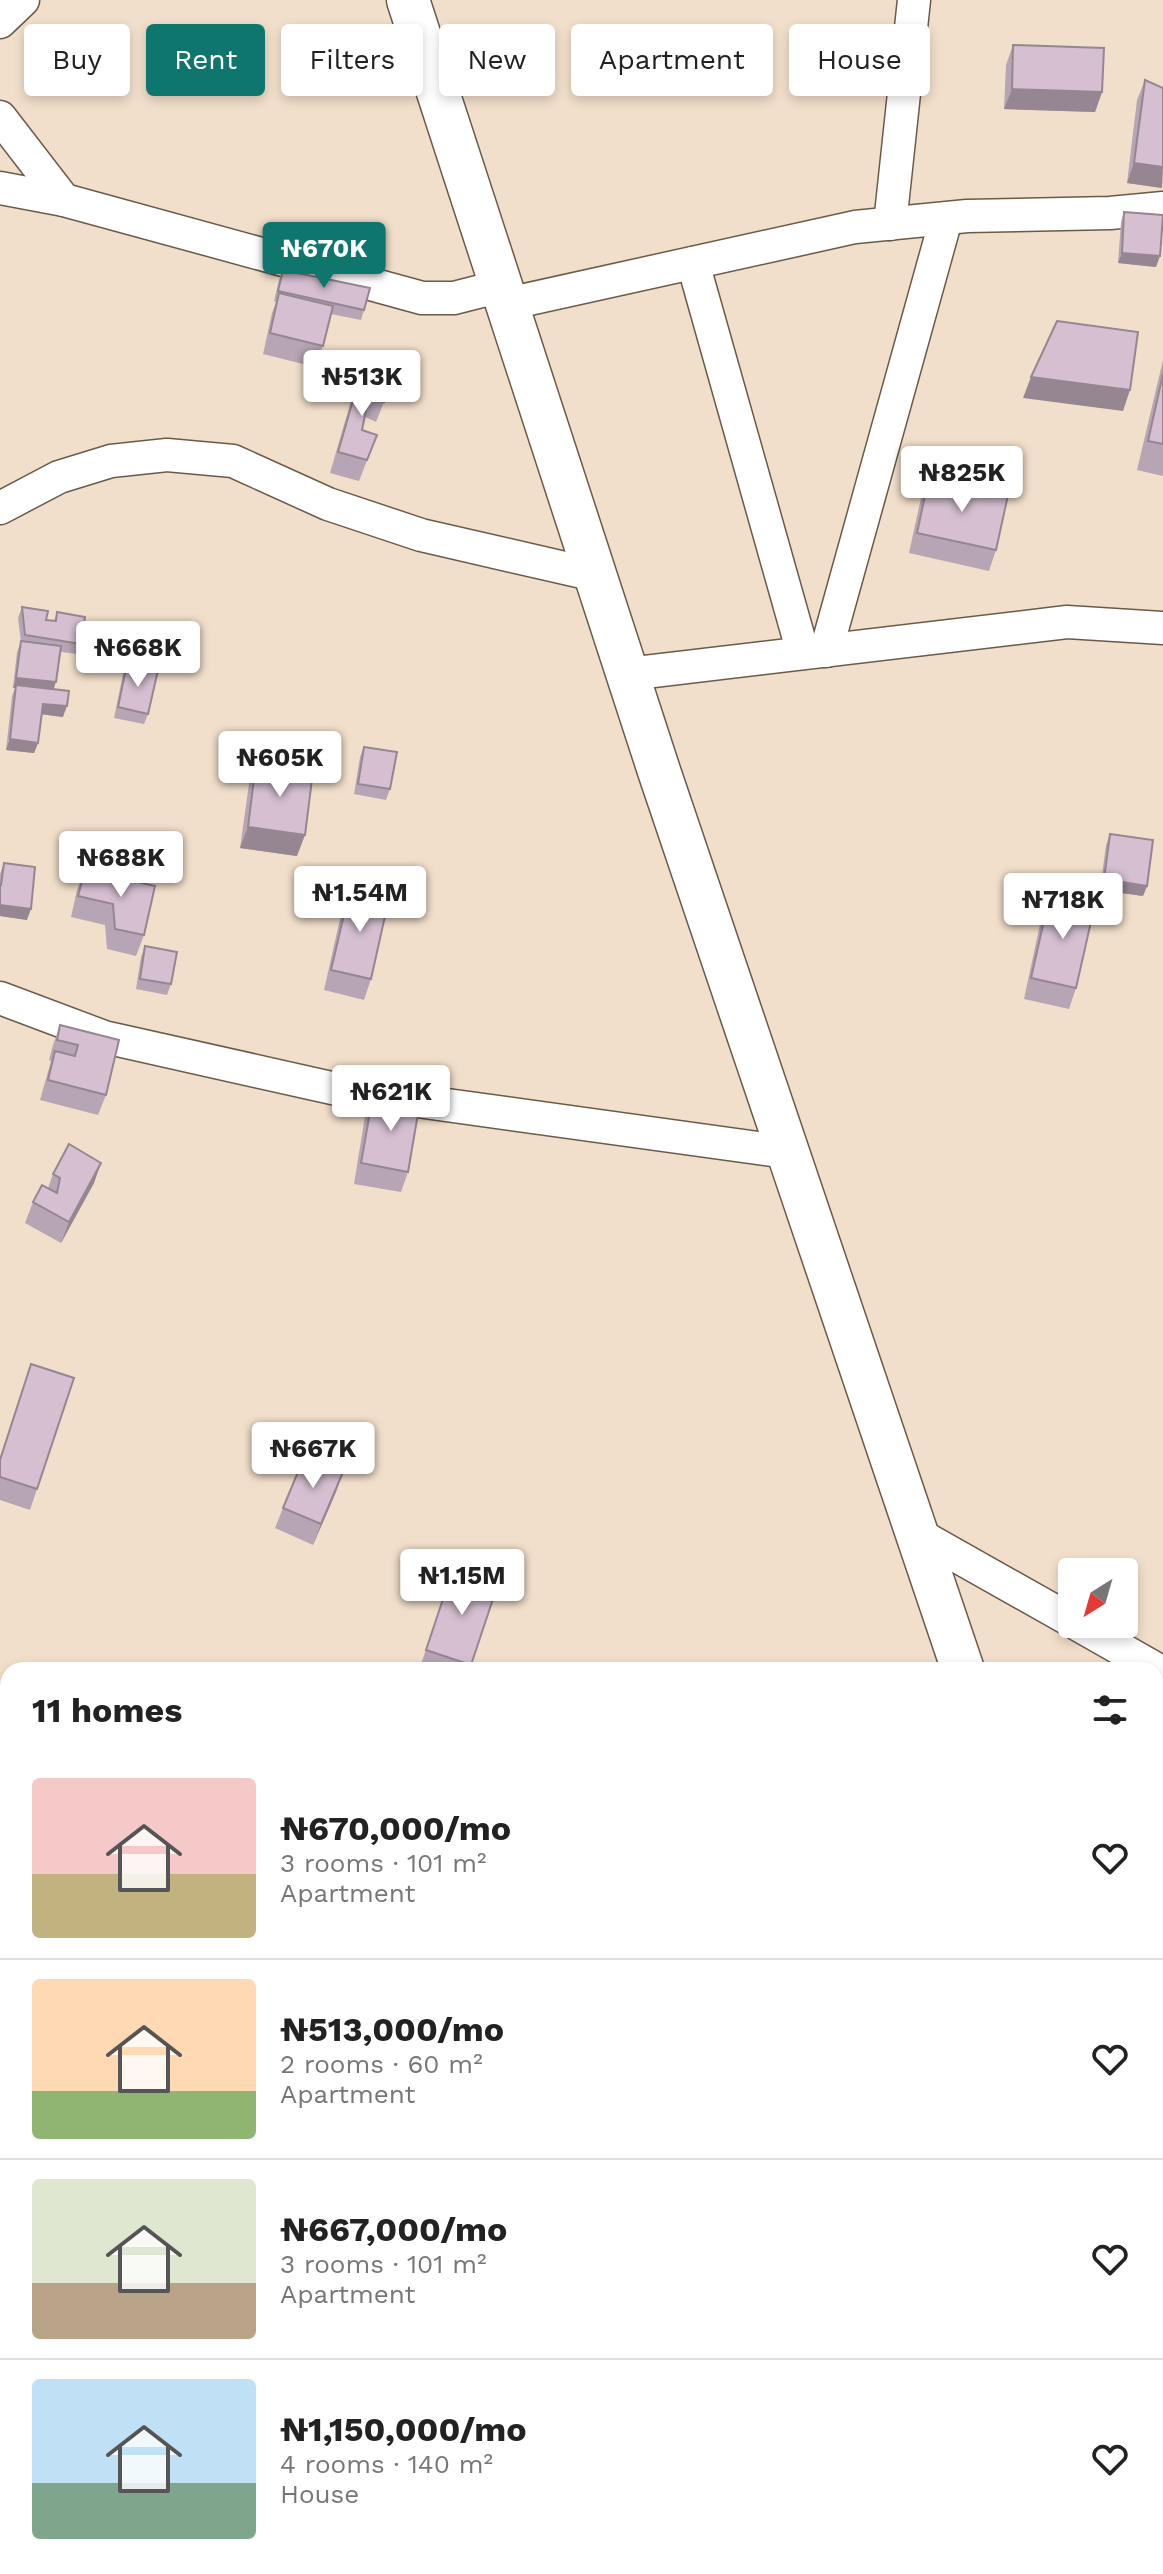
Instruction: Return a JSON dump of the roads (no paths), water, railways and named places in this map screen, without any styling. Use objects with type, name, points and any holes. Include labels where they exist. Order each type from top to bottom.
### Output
[{"type":"street","points":[[0,22],[23,0]]},
{"type":"street","points":[[408,0],[595,575],[960,1662]]},
{"type":"street","points":[[890,224],[914,0]]},
{"type":"street","points":[[0,117],[64,200]]},
{"type":"street","points":[[0,188],[64,200],[422,298],[504,295],[693,263],[855,227],[1163,208]]},
{"type":"street","points":[[815,652],[946,219]]},
{"type":"street","points":[[693,263],[815,652]]},
{"type":"street","points":[[0,508],[59,477],[111,461],[167,455],[233,461],[328,504],[421,535],[595,575]]},
{"type":"street","points":[[628,674],[1067,622],[1163,628]]},
{"type":"street","points":[[0,998],[104,1037],[345,1091],[787,1152]]},
{"type":"street","points":[[916,1533],[1058,1614]]},
{"type":"street","points":[[1101,1638],[1143,1662]]}]
